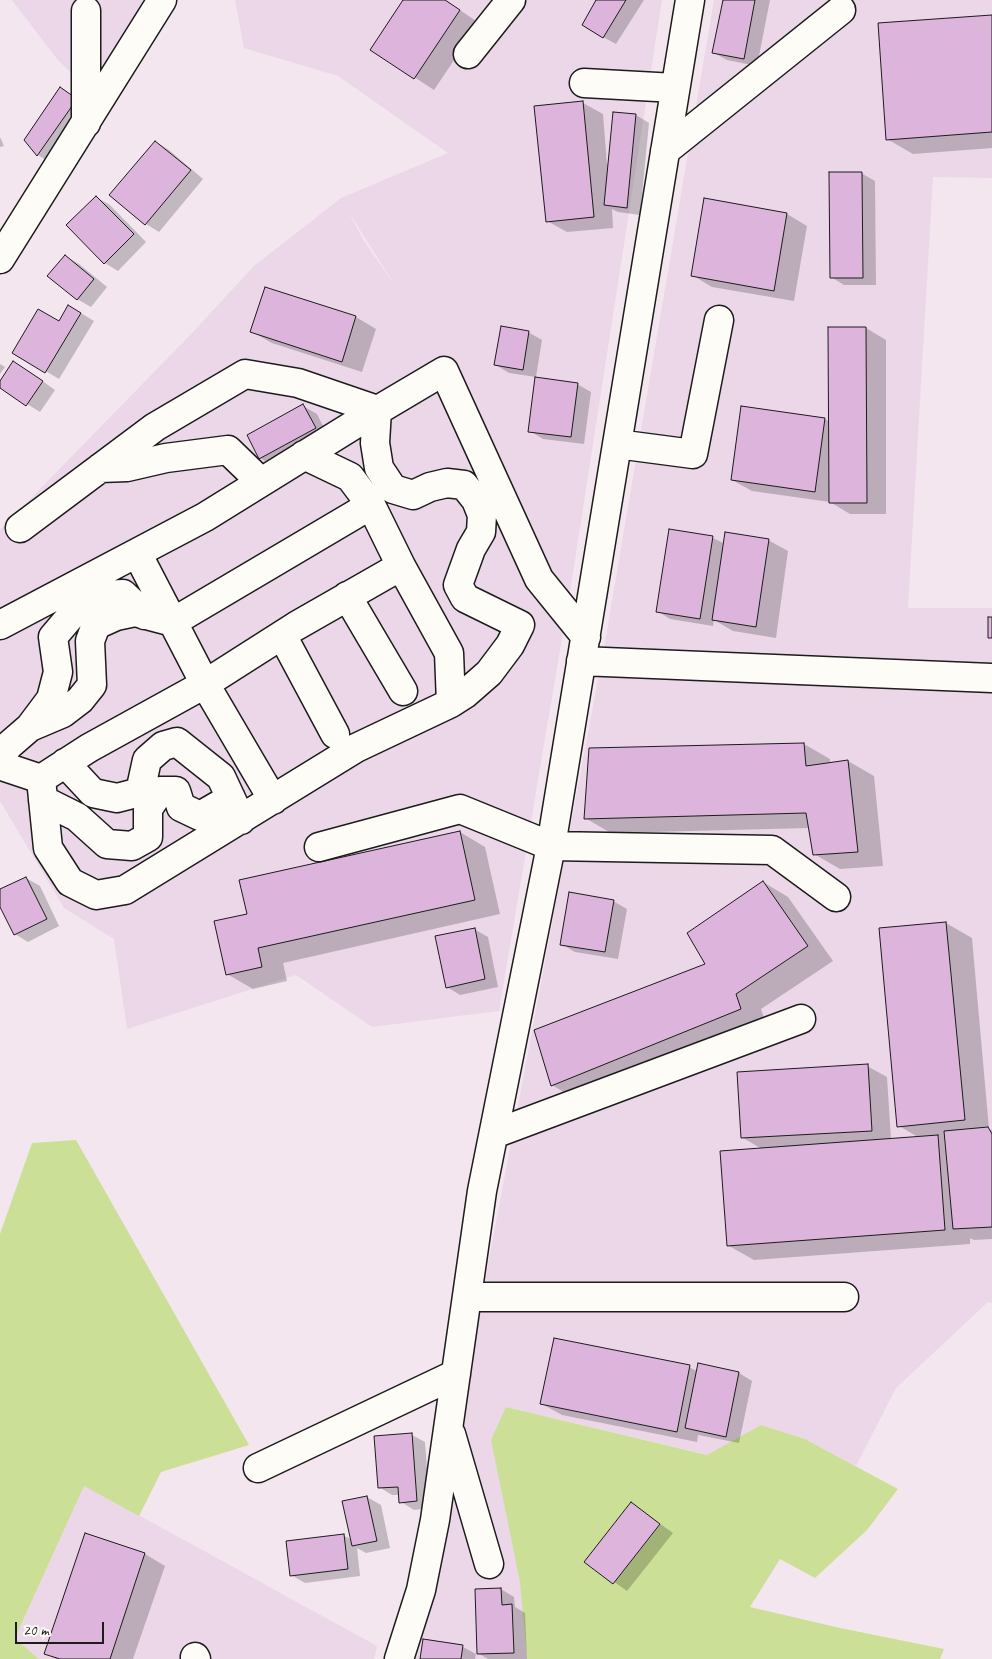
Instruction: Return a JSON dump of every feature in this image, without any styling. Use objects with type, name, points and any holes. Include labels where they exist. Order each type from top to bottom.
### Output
[{"type":"street","points":[[0,259],[162,0]]},
{"type":"street","points":[[468,54],[511,0]]},
{"type":"street","points":[[399,1659],[421,1590],[430,1546],[482,1191],[551,846],[690,0]]},
{"type":"street","points":[[665,151],[841,10]]},
{"type":"street","points":[[86,11],[86,123]]},
{"type":"street","points":[[584,83],[675,88]]},
{"type":"street","points":[[617,444],[693,454],[719,320]]},
{"type":"street","points":[[0,626],[205,517],[377,410],[444,371],[539,578],[583,649]]},
{"type":"street","points":[[20,528],[155,427],[245,374],[298,383],[377,410]]},
{"type":"street","points":[[145,615],[123,594],[102,595],[81,604],[53,637],[58,672],[51,699],[30,727],[8,746],[0,760],[4,767],[42,789],[107,844],[132,846],[148,837],[148,809],[160,791],[176,791],[181,806],[200,816],[273,800],[356,748],[451,703],[465,694],[489,673],[510,645],[520,625],[465,598],[458,585],[471,549],[481,532],[482,515],[476,500],[464,485],[448,483],[413,495],[393,489],[379,468],[375,443],[377,410]]},
{"type":"street","points":[[100,468],[128,467],[166,458],[228,450],[261,482]]},
{"type":"street","points":[[304,455],[350,477],[371,505],[401,566],[448,652],[451,703]]},
{"type":"street","points":[[30,727],[63,713],[80,700],[92,685],[90,641],[96,625],[116,616],[135,612],[173,622],[371,505]]},
{"type":"street","points":[[137,553],[205,684],[273,800]]},
{"type":"street","points":[[236,809],[125,890],[96,895],[70,882],[48,848],[42,789],[65,763],[205,684],[282,635],[401,566]]},
{"type":"street","points":[[347,596],[403,691]]},
{"type":"street","points":[[282,635],[335,734]]},
{"type":"street","points":[[583,649],[992,678]]},
{"type":"street","points":[[65,763],[93,794],[117,798],[140,792],[147,760],[163,746],[177,742],[221,777],[236,809]]},
{"type":"street","points":[[319,847],[460,810],[551,846],[772,850],[836,897]]},
{"type":"street","points":[[494,1134],[801,1019]]},
{"type":"street","points":[[467,1296],[844,1297]]},
{"type":"street","points":[[258,1468],[456,1374]]},
{"type":"street","points":[[448,1425],[489,1564]]},
{"type":"shaded area","points":[[12,0],[143,0],[93,95],[57,59]]},
{"type":"shaded area","points":[[235,0],[662,0],[572,579],[499,1011],[372,1027],[296,975],[127,1029],[114,939],[64,908],[0,801],[0,530],[193,332],[254,266],[341,198],[448,153],[338,76],[244,48]],"holes":[[[348,211],[396,287],[364,241]]]},
{"type":"shaded area","points":[[714,0],[992,0],[992,178],[933,177],[908,608],[992,608],[992,1303],[988,1302],[896,1388],[856,1466],[805,1439],[761,1425],[708,1455],[506,1407],[527,1659],[414,1659],[605,642]]},
{"type":"shaded area","points":[[84,1485],[377,1646],[374,1659],[39,1659],[15,1638]]},
{"type":"green space","points":[[76,1140],[249,1445],[161,1472],[139,1516],[84,1486],[15,1638],[39,1659],[0,1659],[0,1234],[32,1143]]},
{"type":"green space","points":[[506,1407],[707,1455],[761,1425],[805,1439],[898,1489],[867,1530],[815,1578],[780,1559],[750,1607],[944,1649],[940,1659],[527,1659],[520,1582],[491,1440]],"holes":[[[631,1502],[660,1525],[613,1584],[584,1562]]]},
{"type":"building","points":[[403,0],[445,0],[460,10],[414,79],[370,50]]},
{"type":"building","points":[[596,0],[626,0],[603,38],[582,25]]},
{"type":"building","points":[[723,0],[755,0],[744,59],[712,53]]},
{"type":"building","points":[[992,15],[992,132],[886,140],[878,23]]},
{"type":"building","points":[[60,87],[77,99],[37,156],[24,140]]},
{"type":"building","points":[[583,101],[594,217],[546,222],[534,106]]},
{"type":"building","points":[[613,112],[636,114],[627,208],[604,205]]},
{"type":"building","points":[[155,141],[191,170],[145,225],[109,195]]},
{"type":"building","points":[[829,172],[862,172],[863,278],[830,278]]},
{"type":"building","points":[[96,196],[134,234],[104,264],[66,225]]},
{"type":"building","points":[[704,198],[787,213],[774,291],[691,276]]},
{"type":"building","points":[[65,255],[94,279],[77,300],[47,276]]},
{"type":"building","points":[[265,287],[356,316],[342,362],[250,332]]},
{"type":"building","points":[[68,305],[81,313],[45,373],[12,353],[38,309],[59,321]]},
{"type":"building","points":[[501,326],[529,331],[523,370],[494,365]]},
{"type":"building","points":[[828,327],[866,327],[867,503],[829,503]]},
{"type":"building","points":[[13,361],[43,381],[26,406],[0,388],[0,381]]},
{"type":"building","points":[[535,377],[578,383],[571,437],[528,432]]},
{"type":"building","points":[[303,404],[316,428],[259,459],[247,435]]},
{"type":"building","points":[[741,406],[825,418],[815,492],[731,480]]},
{"type":"building","points":[[669,529],[713,536],[700,619],[656,612]]},
{"type":"building","points":[[725,532],[769,539],[756,627],[712,620]]},
{"type":"building","points":[[988,617],[992,617],[992,638],[988,638]]},
{"type":"building","points":[[804,743],[806,766],[848,760],[858,852],[813,855],[806,813],[584,819],[589,748]]},
{"type":"building","points":[[460,831],[475,900],[258,948],[262,967],[226,975],[214,921],[247,914],[239,880]]},
{"type":"building","points":[[26,877],[47,919],[14,935],[0,907],[0,889]]},
{"type":"building","points":[[763,881],[808,946],[736,994],[741,1009],[551,1086],[534,1030],[705,964],[687,933]]},
{"type":"building","points":[[569,892],[614,900],[605,952],[560,945]]},
{"type":"building","points":[[946,922],[965,1120],[897,1127],[879,928]]},
{"type":"building","points":[[475,928],[485,979],[446,988],[435,936]]},
{"type":"building","points":[[868,1064],[872,1131],[741,1138],[737,1072]]},
{"type":"building","points":[[988,1127],[992,1134],[992,1227],[953,1229],[944,1131]]},
{"type":"building","points":[[938,1135],[945,1230],[727,1246],[720,1151]]},
{"type":"building","points":[[554,1338],[690,1365],[677,1432],[540,1404]]},
{"type":"building","points":[[698,1363],[739,1372],[726,1437],[685,1428]]},
{"type":"building","points":[[412,1433],[417,1501],[399,1503],[398,1487],[378,1488],[374,1436]]},
{"type":"building","points":[[367,1496],[377,1541],[352,1546],[342,1501]]},
{"type":"building","points":[[631,1502],[660,1524],[613,1584],[584,1562]]},
{"type":"building","points":[[85,1533],[145,1553],[110,1659],[60,1659],[44,1654]]},
{"type":"building","points":[[344,1534],[348,1569],[290,1576],[286,1541]]},
{"type":"building","points":[[501,1588],[502,1605],[512,1604],[514,1653],[477,1654],[475,1589]]},
{"type":"building","points":[[423,1639],[463,1645],[461,1659],[420,1659]]}]
